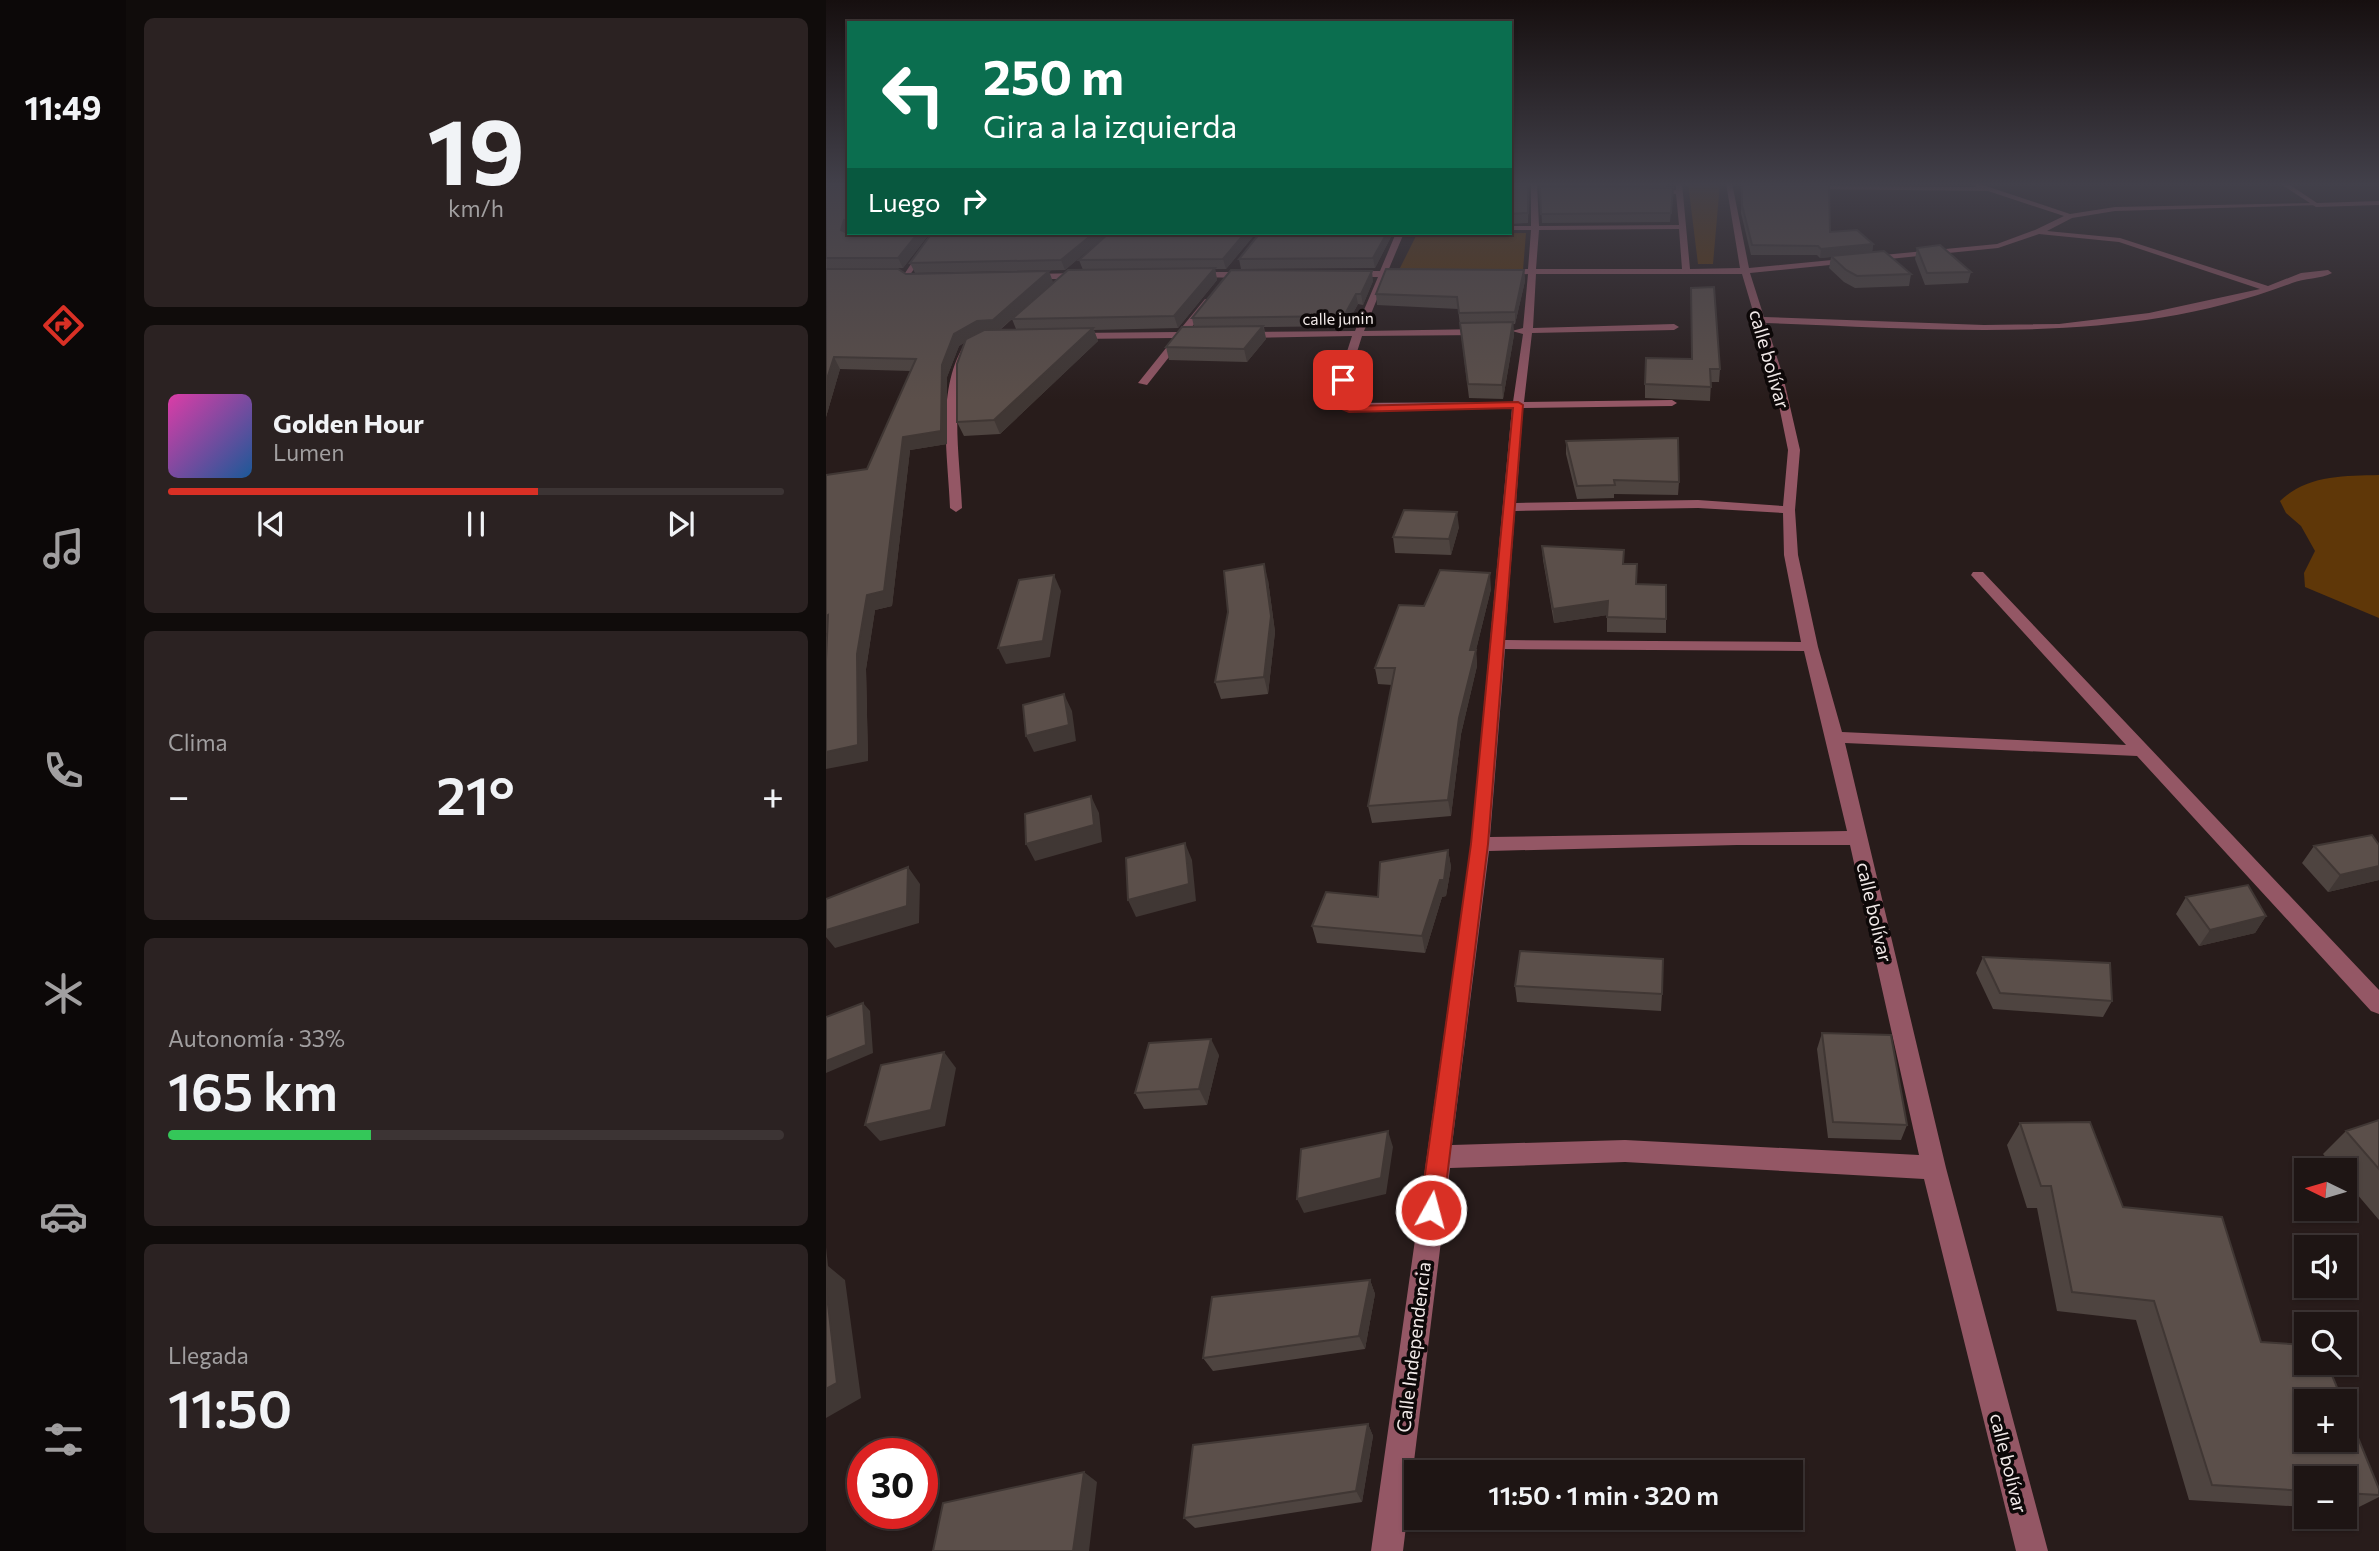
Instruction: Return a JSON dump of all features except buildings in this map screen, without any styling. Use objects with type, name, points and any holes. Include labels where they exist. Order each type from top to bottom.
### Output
[{"type":"street","points":[[906,274],[920,255]]},
{"type":"street","points":[[1390,255],[1358,334],[1335,404],[1349,409],[1672,402]]},
{"type":"street","name":"Calle Independencia","points":[[1387,1551],[1480,844],[1518,405],[1528,331],[1533,255]]},
{"type":"street","points":[[1685,255],[1686,271]]},
{"type":"street","name":"calle bolívar","points":[[1742,255],[1758,320],[1778,376],[1794,450],[1789,510],[1791,555],[1810,647],[1835,737],[1934,1168],[2032,1551]]},
{"type":"street","points":[[1490,272],[1745,271],[1903,255]]},
{"type":"street","points":[[2167,255],[2270,289]]},
{"type":"street","points":[[1220,285],[1237,264]]},
{"type":"street","points":[[1059,285],[1078,268]]},
{"type":"street","points":[[1344,274],[1423,273]]},
{"type":"street","points":[[1758,320],[2010,329],[2059,327],[2149,316],[2270,289],[2301,276],[2328,273]]},
{"type":"street","points":[[893,274],[906,274],[911,279],[919,279]]},
{"type":"street","points":[[1187,275],[1267,275]]},
{"type":"street","points":[[1014,277],[1093,276]]},
{"type":"street","points":[[1143,383],[1212,295]]},
{"type":"street","points":[[1502,331],[1674,327]]},
{"type":"street","name":"calle junin","points":[[1235,335],[1489,332]]},
{"type":"street","points":[[1057,336],[1208,335]]},
{"type":"street","points":[[956,508],[955,377],[965,348],[980,339]]},
{"type":"street","points":[[1509,507],[1698,504],[1789,510]]},
{"type":"street","points":[[1978,575],[2379,1004]]},
{"type":"street","points":[[1496,644],[1810,647]]},
{"type":"street","points":[[1835,737],[2142,751]]},
{"type":"street","points":[[1480,844],[1858,838]]},
{"type":"street","points":[[1438,1157],[1625,1151],[1934,1168]]},
{"type":"shaded area","points":[[1406,255],[1524,255],[1523,270],[1399,270]]},
{"type":"shaded area","points":[[1697,255],[1714,255],[1713,264],[1698,264]]},
{"type":"shaded area","points":[[2379,475],[2379,618],[2305,587],[2304,573],[2315,551],[2301,526],[2286,513],[2280,501],[2291,492],[2314,482],[2339,477]]},
{"type":"route","points":[[1343,380],[1335,404],[1349,409],[1518,405],[1480,844],[1431,1210]]}]
